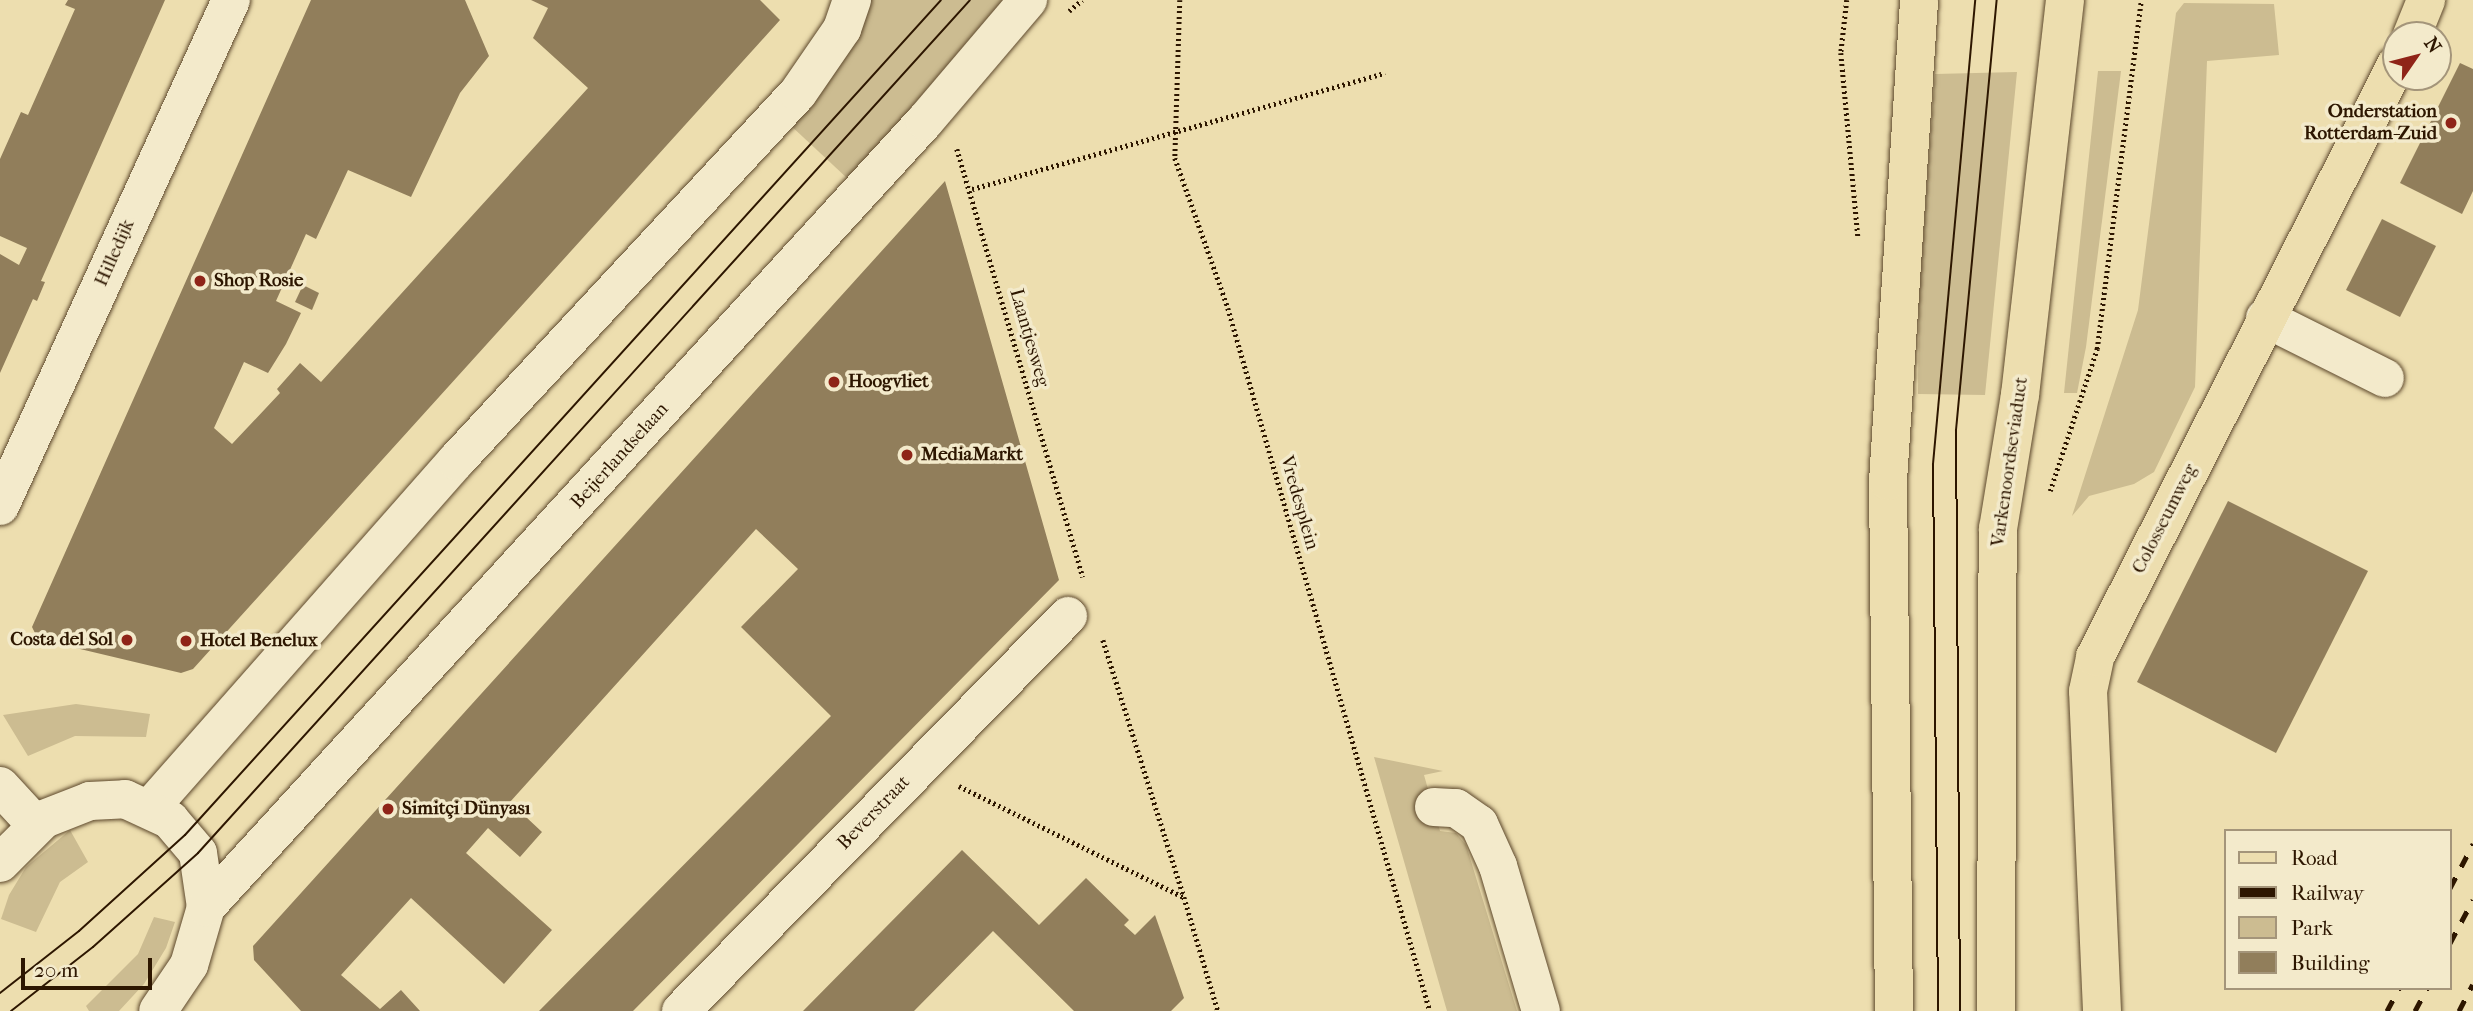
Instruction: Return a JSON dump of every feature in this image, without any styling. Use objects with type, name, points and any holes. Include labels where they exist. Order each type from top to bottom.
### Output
[{"type":"main road","points":[[1894,1011],[1888,481],[1919,0]]},
{"type":"main road","name":"Varkenoordseviaduct","points":[[1996,1011],[1998,529],[2020,395],[2064,0]]},
{"type":"main road","points":[[2418,21],[2426,0]]},
{"type":"main road","name":"Colosseumweg","points":[[2102,1011],[2089,677],[2095,657],[2383,91]]},
{"type":"street","name":"Hilledijk","points":[[0,506],[231,0]]},
{"type":"street","points":[[150,808],[456,461],[798,93],[842,29],[852,0]]},
{"type":"street","name":"Beijerlandselaan","points":[[206,907],[925,121],[1028,0]]},
{"type":"street","points":[[2265,318],[2385,378]]},
{"type":"street","name":"Beverstraat","points":[[681,1011],[918,767],[1085,613]]},
{"type":"street","points":[[0,786],[36,825]]},
{"type":"street","points":[[0,863],[36,825],[90,801],[125,799],[150,808],[170,820],[198,853],[206,907],[189,965],[172,1005]]},
{"type":"street","points":[[1434,807],[1457,808],[1479,824],[1498,866],[1541,1011]]},
{"type":"path","name":"Vredesplein","points":[[1180,0],[1175,158],[1228,308],[1430,1011]]},
{"type":"path","points":[[1847,0],[1841,53],[1860,251]]},
{"type":"path","points":[[2084,394],[2096,349],[2141,0]]},
{"type":"path","points":[[972,189],[1385,74]]},
{"type":"path","name":"Laantjesweg","points":[[925,121],[953,137],[972,189],[1083,579],[1085,613],[1184,897],[1218,1011]]},
{"type":"path","points":[[1083,579],[1085,613]]},
{"type":"path","points":[[918,767],[1184,897]]},
{"type":"green space","points":[[869,0],[1009,0],[848,179],[788,123]]},
{"type":"green space","points":[[2184,3],[2274,4],[2279,55],[2207,61],[2195,387],[2154,472],[2134,484],[2089,496],[2072,516],[2138,310],[2176,13]]},
{"type":"green space","points":[[2098,71],[2121,71],[2086,347],[2077,393],[2064,393]]},
{"type":"green space","points":[[2017,72],[1985,395],[1918,394],[1919,297],[1935,74]]},
{"type":"green space","points":[[76,704],[150,714],[146,737],[75,736],[28,756],[3,715]]},
{"type":"green space","points":[[1374,757],[1443,771],[1424,775],[1440,831],[1456,833],[1466,845],[1517,1011],[1447,1011]]},
{"type":"green space","points":[[70,830],[88,862],[60,882],[36,932],[1,919],[9,895],[26,867]]},
{"type":"green space","points":[[154,917],[175,922],[166,948],[144,984],[119,1011],[89,1011],[86,1006],[138,954]]},
{"type":"building","points":[[68,0],[165,0],[41,281],[45,282],[37,301],[33,299],[0,373],[0,254],[19,265],[27,248],[0,236],[0,159],[21,112],[28,115],[75,9],[65,5]]},
{"type":"building","points":[[311,0],[465,0],[489,56],[460,93],[411,197],[348,170],[316,239],[306,234],[276,301],[301,313],[286,344],[268,373],[244,362],[214,428],[232,444],[280,393],[277,389],[300,363],[321,382],[588,88],[533,38],[548,8],[531,0],[760,0],[780,20],[193,669],[181,673],[38,639],[32,627]]},
{"type":"building","name":"Onderstation Rotterdam-Zuid","points":[[2460,63],[2473,69],[2473,191],[2462,214],[2400,183],[2446,91],[2452,91],[2452,79]]},
{"type":"building","points":[[945,181],[1059,580],[633,1011],[539,1011],[831,716],[741,627],[798,569],[756,529],[510,802],[542,832],[520,857],[488,828],[466,853],[552,930],[504,984],[411,898],[341,975],[380,1009],[401,990],[420,1011],[301,1011],[254,960],[253,946]]},
{"type":"building","points":[[2382,219],[2436,246],[2400,317],[2346,290]]},
{"type":"building","points":[[303,285],[319,293],[312,310],[295,302]]},
{"type":"building","points":[[2228,501],[2368,571],[2276,753],[2137,682]]},
{"type":"building","points":[[962,850],[1039,925],[1086,878],[1129,920],[1124,925],[1135,935],[1155,915],[1184,998],[1171,1011],[1074,1011],[993,931],[914,1011],[803,1011]]},
{"type":"tram line","points":[[0,993],[79,931],[185,835],[941,0]]},
{"type":"tram line","points":[[11,1011],[93,947],[198,853],[970,0]]},
{"type":"tram line","points":[[1938,1011],[1933,464],[1975,0]]},
{"type":"tram line","points":[[1960,1011],[1956,430],[1997,0]]},
{"type":"railway","points":[[2452,884],[2473,844]]},
{"type":"railway","points":[[2452,939],[2473,900]]},
{"type":"railway","points":[[2459,1011],[2473,984]]},
{"type":"railway","points":[[2387,1011],[2398,990]]},
{"type":"railway","points":[[2415,1011],[2426,990]]},
{"type":"place","name":"Onderstation Rotterdam-Zuid","points":[[2451,123]]},
{"type":"place","name":"Shop Rosie","points":[[200,281]]},
{"type":"place","name":"Hoogvliet","points":[[834,382]]},
{"type":"place","name":"MediaMarkt","points":[[907,455]]},
{"type":"place","name":"Costa del Sol","points":[[127,640]]},
{"type":"place","name":"Hotel Benelux","points":[[186,641]]},
{"type":"place","name":"Simitçi Dünyası","points":[[388,809]]}]
